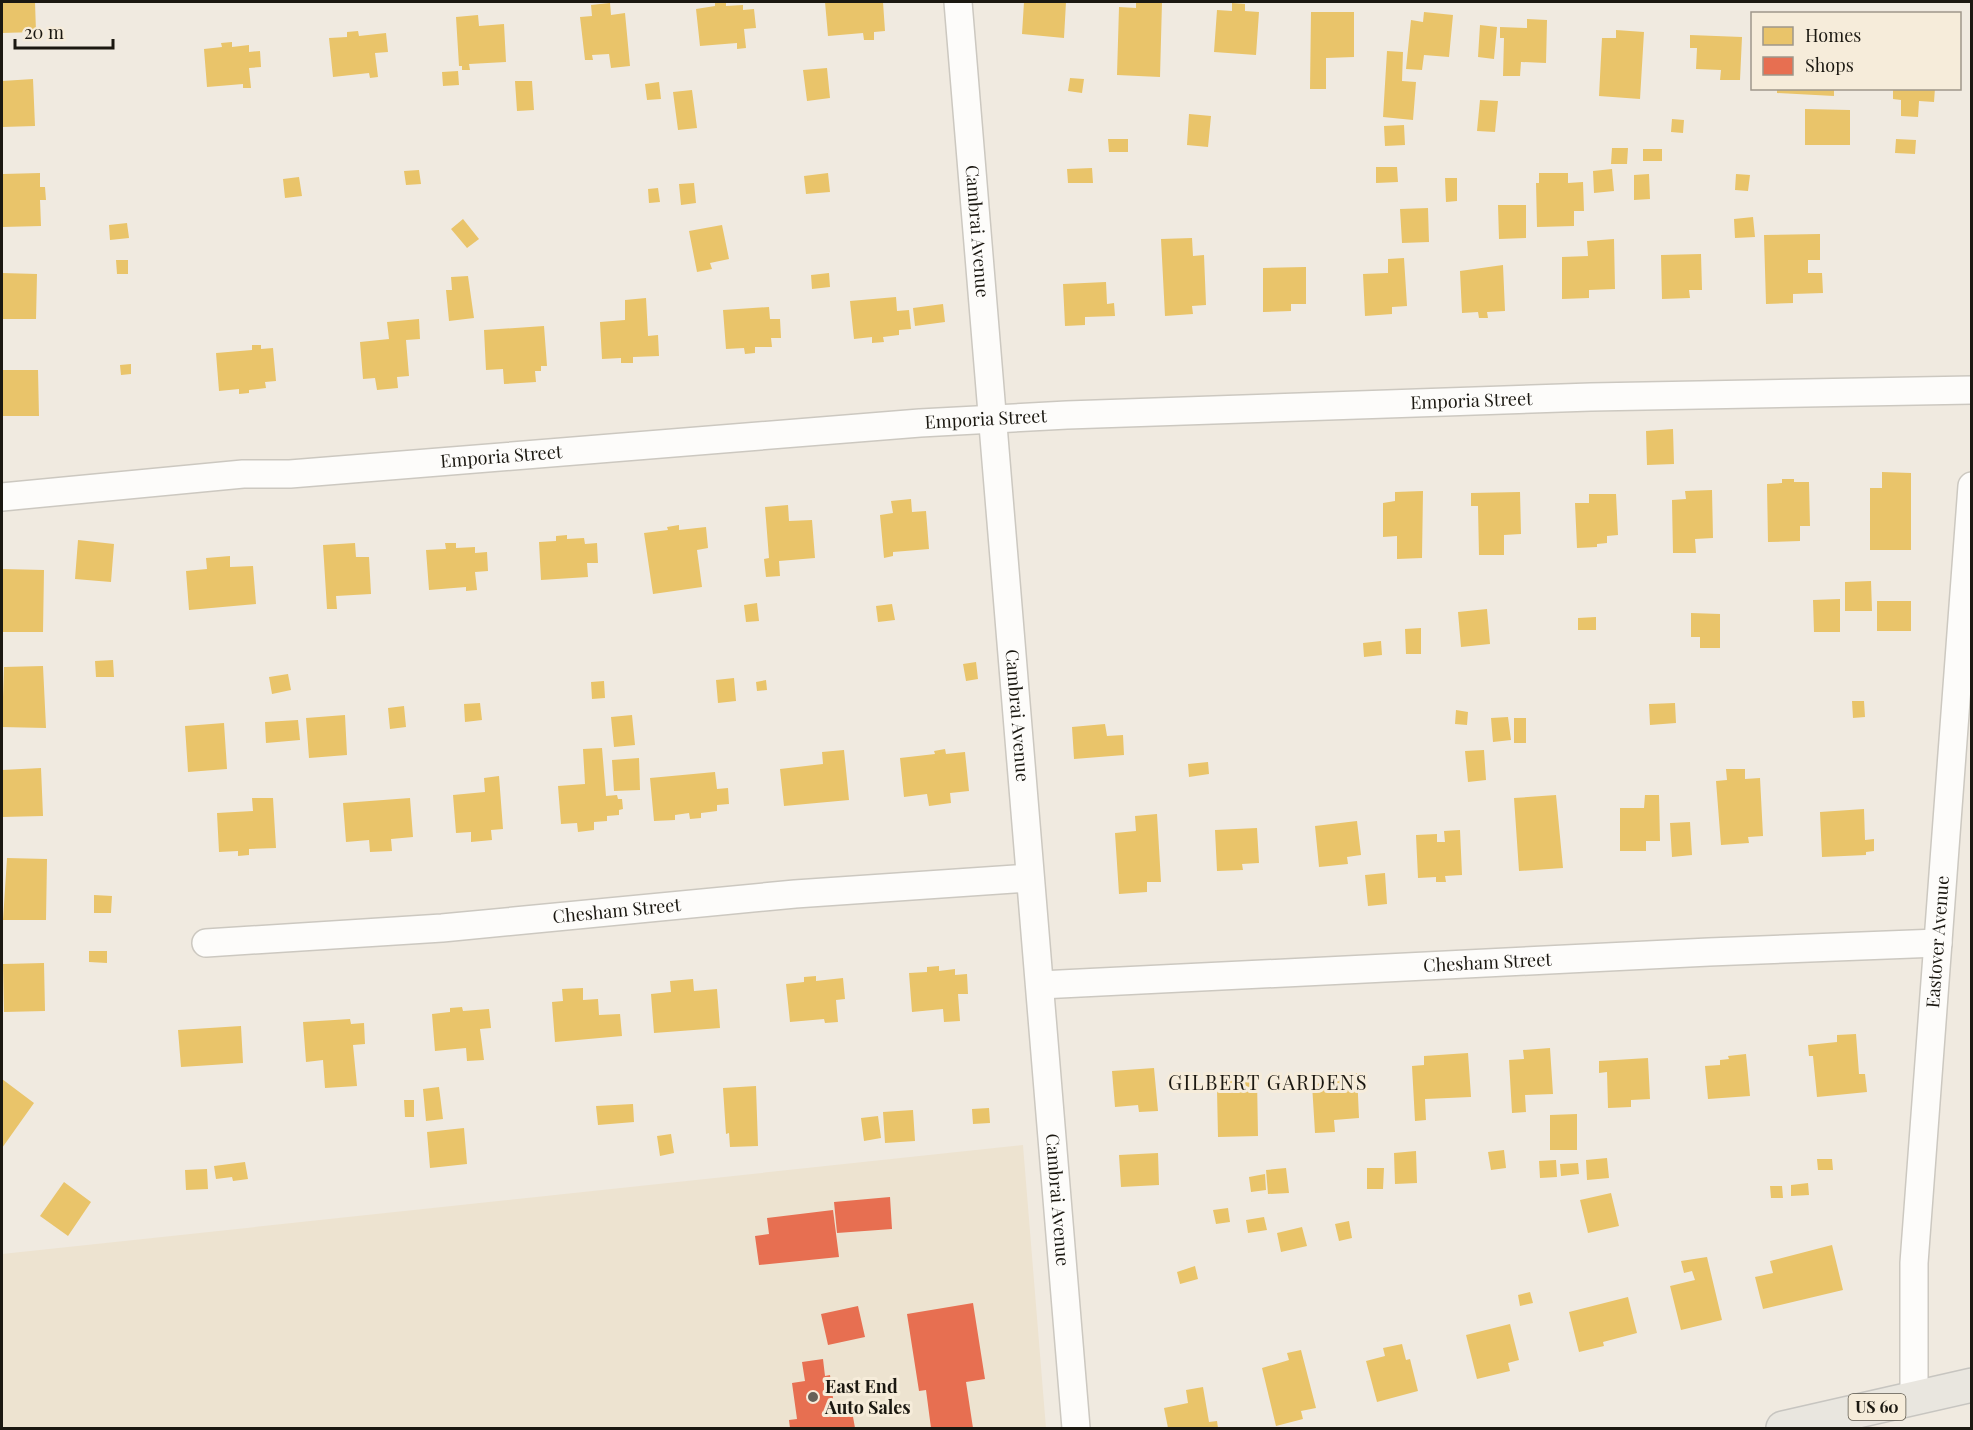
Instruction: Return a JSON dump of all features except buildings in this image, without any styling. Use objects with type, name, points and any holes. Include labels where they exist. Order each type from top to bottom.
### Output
[{"type":"main road","name":"US 60","points":[[1783,1428],[1971,1385]]},
{"type":"street","name":"Cambrai Avenue","points":[[958,2],[1029,878],[1040,985],[1053,1177],[1076,1428]]},
{"type":"street","name":"Emporia Street","points":[[2,497],[243,474],[290,474],[993,419],[1591,397],[1971,390]]},
{"type":"street","name":"Eastover Avenue","points":[[1914,1399],[1914,1263],[1971,486]]},
{"type":"street","name":"Chesham Street","points":[[206,942],[442,928],[795,894],[1029,878]]},
{"type":"street","name":"Chesham Street","points":[[1040,985],[1938,943]]},
{"type":"shaded area","points":[[1023,1145],[1046,1428],[2,1428],[2,1254]]},
{"type":"place","name":"East End Auto Sales","points":[[813,1397]]},
{"type":"district","name":"GILBERT GARDENS","points":[[1268,1083]]}]
